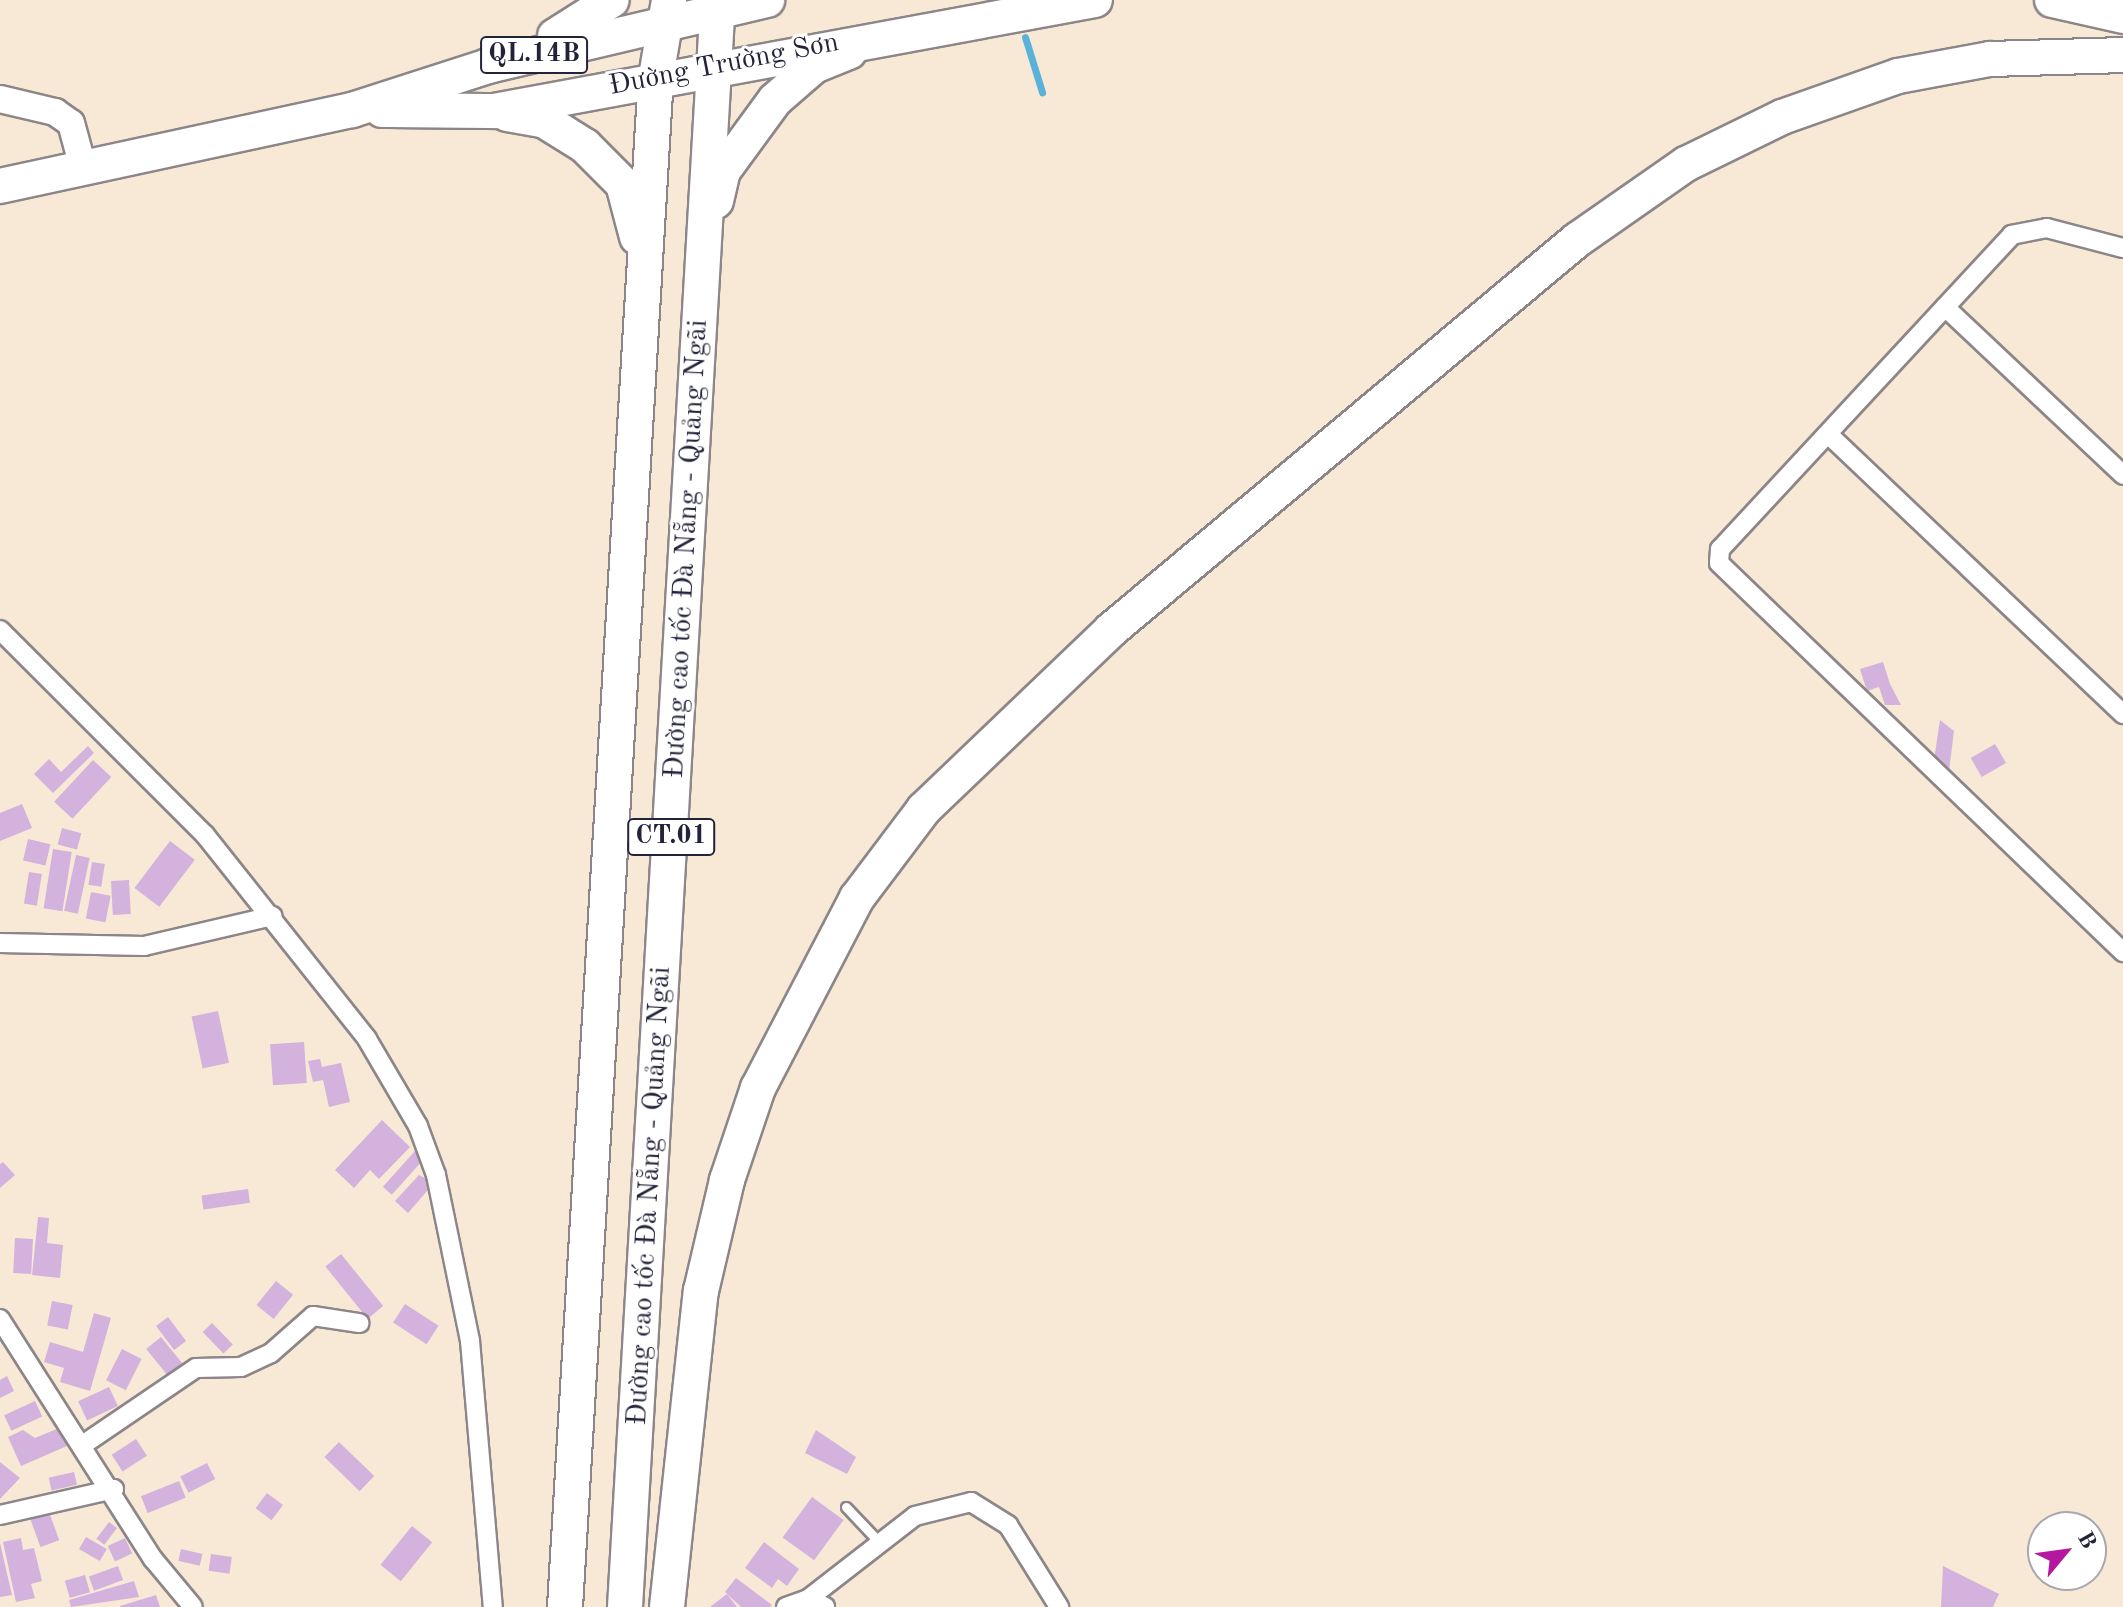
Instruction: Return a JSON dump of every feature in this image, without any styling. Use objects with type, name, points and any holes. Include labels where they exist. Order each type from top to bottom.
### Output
[{"type":"highway","points":[[488,66],[592,18],[612,0]]},
{"type":"highway","name":"Đường Trường Sơn","points":[[0,186],[84,171],[352,110],[667,12],[767,0]]},
{"type":"highway","name":"Đường Trường Sơn","points":[[352,110],[494,111],[713,66],[1095,0]]},
{"type":"highway","points":[[2052,0],[2123,16]]},
{"type":"highway","name":"Đường cao tốc Đà Nẵng - Quảng Ngãi","points":[[625,1607],[718,6]]},
{"type":"highway","name":"Đường cao tốc Đà Nẵng - Quảng Ngãi","points":[[565,1607],[656,77],[667,12]]},
{"type":"highway","points":[[696,368],[709,230],[723,171],[746,134],[814,66],[875,41],[960,23]]},
{"type":"highway","points":[[667,1607],[701,1291],[727,1180],[758,1088],[857,898],[934,799],[1111,630],[1577,240],[1686,164],[1782,117],[1898,76],[1990,59],[2123,55]]},
{"type":"highway","points":[[494,111],[545,121],[585,146],[623,184],[636,219],[640,364]]},
{"type":"street","points":[[0,99],[63,116],[77,133],[84,171]]},
{"type":"street","points":[[2123,248],[2028,227],[1945,307],[1720,549],[1726,575],[2123,952]]},
{"type":"street","points":[[1945,307],[2123,475]]},
{"type":"street","points":[[1828,434],[2123,714]]},
{"type":"street","points":[[0,630],[144,766],[273,916],[367,1039],[418,1126],[436,1175],[470,1341],[493,1607]]},
{"type":"street","points":[[0,943],[144,946],[273,916]]},
{"type":"street","points":[[84,1444],[196,1368],[241,1367],[271,1353],[313,1316],[359,1323]]},
{"type":"street","points":[[0,1319],[114,1489],[153,1559],[193,1607]]},
{"type":"street","points":[[0,1515],[114,1489]]},
{"type":"street","points":[[786,1607],[816,1603],[878,1541],[915,1516],[971,1502],[1008,1525],[1059,1607]]},
{"type":"lane","points":[[846,1507],[878,1541]]},
{"type":"building","points":[[1883,662],[1901,705],[1885,705],[1879,687],[1867,691],[1860,669]]},
{"type":"building","points":[[1940,720],[1954,731],[1949,771],[1934,760]]},
{"type":"building","points":[[1995,744],[2006,763],[1982,777],[1971,758]]},
{"type":"building","points":[[88,746],[94,753],[53,793],[34,774],[49,759],[61,772]]},
{"type":"building","points":[[93,760],[111,777],[72,819],[54,802]]},
{"type":"building","points":[[22,804],[32,828],[0,841],[0,813]]},
{"type":"building","points":[[62,828],[81,833],[77,850],[58,844]]},
{"type":"building","points":[[28,839],[50,844],[45,866],[23,860]]},
{"type":"building","points":[[170,841],[195,860],[159,907],[134,888]]},
{"type":"building","points":[[53,849],[72,852],[62,911],[44,908]]},
{"type":"building","points":[[76,855],[90,858],[78,914],[64,911]]},
{"type":"building","points":[[92,862],[105,864],[101,887],[88,885]]},
{"type":"building","points":[[29,872],[42,874],[37,906],[24,904]]},
{"type":"building","points":[[129,880],[131,914],[113,915],[111,881]]},
{"type":"building","points":[[91,892],[111,896],[105,922],[86,919]]},
{"type":"building","points":[[218,1011],[229,1063],[203,1068],[192,1017]]},
{"type":"building","points":[[304,1042],[307,1083],[273,1085],[270,1044]]},
{"type":"building","points":[[320,1059],[322,1067],[341,1063],[350,1102],[329,1107],[323,1080],[313,1082],[308,1061]]},
{"type":"building","points":[[382,1120],[410,1147],[379,1179],[370,1170],[354,1188],[335,1170]]},
{"type":"building","points":[[415,1151],[424,1159],[392,1195],[383,1187]]},
{"type":"building","points":[[3,1162],[15,1175],[0,1188],[0,1164]]},
{"type":"building","points":[[419,1175],[434,1183],[408,1213],[395,1201]]},
{"type":"building","points":[[248,1189],[250,1203],[203,1209],[201,1196]]},
{"type":"building","points":[[38,1217],[49,1218],[47,1243],[63,1245],[60,1278],[32,1275]]},
{"type":"building","points":[[15,1238],[33,1239],[31,1274],[13,1273]]},
{"type":"building","points":[[341,1254],[383,1306],[368,1319],[325,1267]]},
{"type":"building","points":[[276,1281],[293,1295],[274,1319],[256,1305]]},
{"type":"building","points":[[52,1301],[73,1305],[68,1330],[47,1326]]},
{"type":"building","points":[[405,1304],[439,1326],[427,1344],[393,1322]]},
{"type":"building","points":[[94,1313],[111,1318],[90,1391],[60,1382],[64,1368],[44,1362],[50,1342],[83,1352]]},
{"type":"building","points":[[168,1317],[186,1341],[174,1350],[156,1326]]},
{"type":"building","points":[[212,1323],[233,1345],[223,1354],[203,1332]]},
{"type":"building","points":[[161,1337],[184,1365],[169,1377],[146,1349]]},
{"type":"building","points":[[122,1349],[142,1359],[126,1390],[106,1380]]},
{"type":"building","points":[[7,1376],[14,1391],[0,1398],[0,1380]]},
{"type":"building","points":[[109,1387],[118,1406],[87,1420],[78,1401]]},
{"type":"building","points":[[35,1401],[42,1416],[11,1431],[4,1415]]},
{"type":"building","points":[[59,1428],[67,1446],[21,1466],[8,1437],[23,1430],[35,1438]]},
{"type":"building","points":[[816,1430],[856,1457],[847,1474],[805,1453]]},
{"type":"building","points":[[136,1439],[147,1456],[123,1472],[112,1455]]},
{"type":"building","points":[[339,1442],[374,1476],[360,1491],[324,1457]]},
{"type":"building","points":[[0,1462],[20,1478],[0,1499]]},
{"type":"building","points":[[207,1463],[215,1479],[188,1493],[180,1477]]},
{"type":"building","points":[[74,1472],[77,1485],[52,1491],[49,1478]]},
{"type":"building","points":[[179,1481],[186,1498],[148,1513],[141,1496]]},
{"type":"building","points":[[267,1493],[283,1505],[272,1520],[256,1508]]},
{"type":"building","points":[[812,1497],[844,1520],[814,1560],[783,1537]]},
{"type":"building","points":[[49,1512],[59,1540],[40,1547],[30,1519]]},
{"type":"building","points":[[109,1522],[117,1528],[104,1545],[96,1539]]},
{"type":"building","points":[[412,1526],[432,1542],[401,1581],[381,1565]]},
{"type":"building","points":[[86,1537],[107,1549],[100,1561],[79,1549]]},
{"type":"building","points":[[21,1538],[23,1550],[34,1548],[42,1581],[31,1584],[35,1598],[16,1602],[3,1542]]},
{"type":"building","points":[[125,1538],[132,1553],[115,1561],[108,1546]]},
{"type":"building","points":[[764,1542],[799,1569],[787,1586],[778,1579],[772,1588],[745,1568]]},
{"type":"building","points":[[0,1543],[12,1595],[0,1597]]},
{"type":"building","points":[[181,1549],[202,1554],[200,1566],[178,1561]]},
{"type":"building","points":[[211,1554],[232,1557],[229,1574],[209,1571]]},
{"type":"building","points":[[118,1566],[123,1580],[94,1591],[89,1577]]},
{"type":"building","points":[[1943,1566],[1999,1594],[1993,1607],[1941,1607]]},
{"type":"building","points":[[85,1575],[90,1592],[70,1598],[65,1581]]},
{"type":"building","points":[[736,1578],[772,1605],[741,1607],[725,1592]]},
{"type":"building","points":[[134,1581],[139,1597],[71,1607],[69,1600]]},
{"type":"building","points":[[727,1594],[737,1607],[710,1607]]},
{"type":"building","points":[[156,1595],[160,1607],[120,1607],[120,1606]]},
{"type":"waterway","points":[[1025,37],[1042,92]]}]
